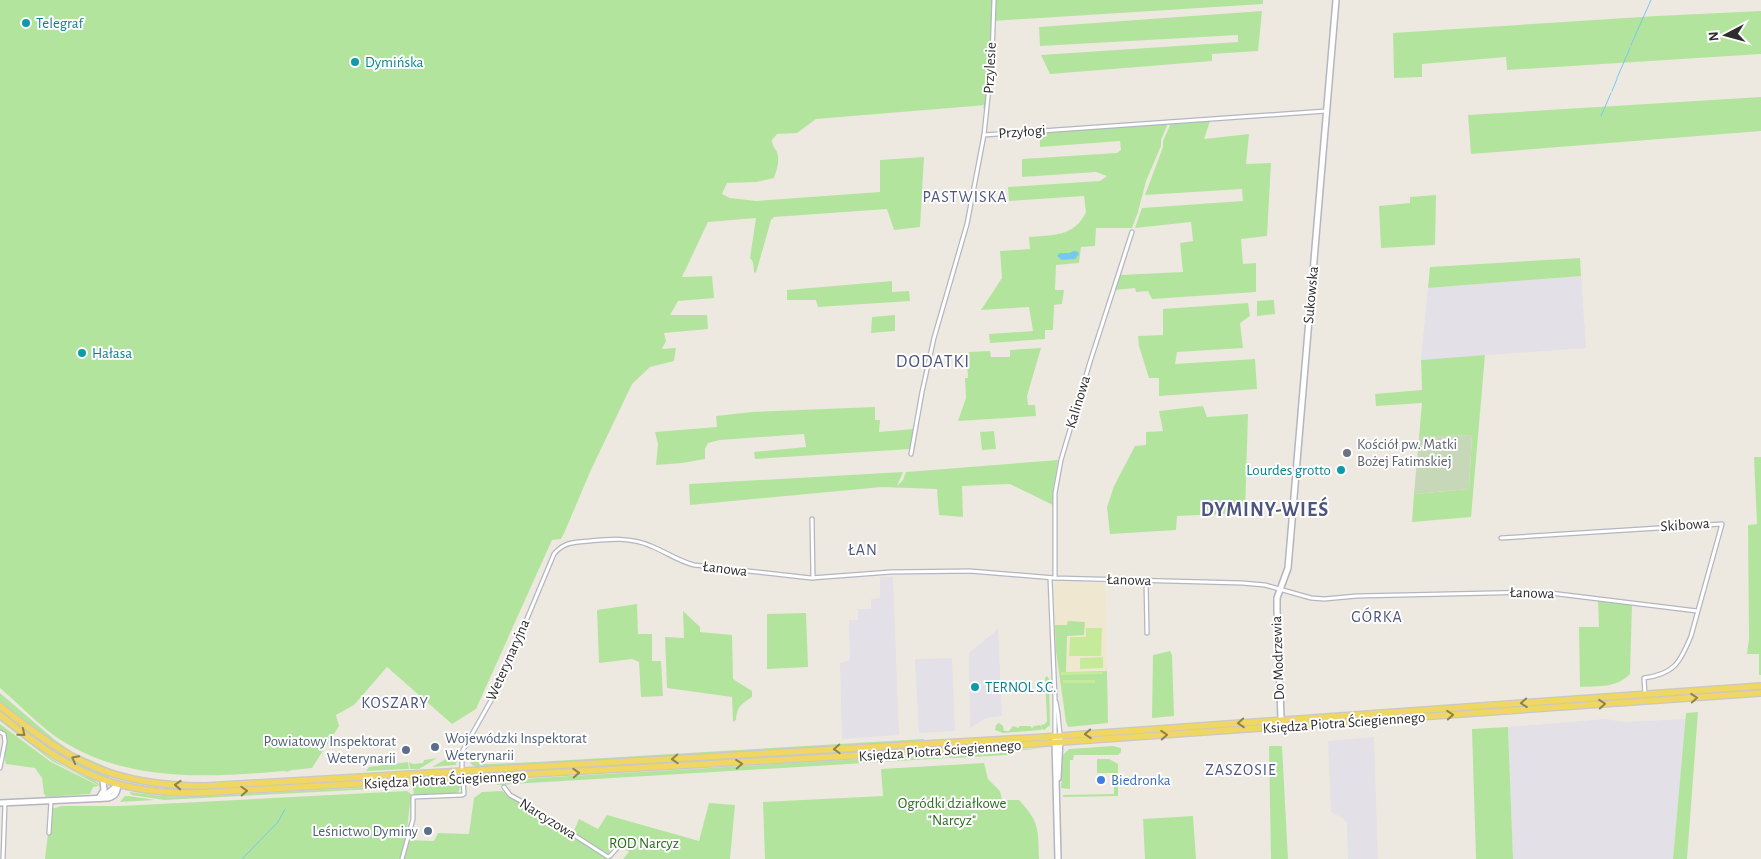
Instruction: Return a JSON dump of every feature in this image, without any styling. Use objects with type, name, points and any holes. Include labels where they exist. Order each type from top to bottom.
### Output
[{"type":"main road","name":"Księdza Piotra Ściegiennego","points":[[0,706],[34,733],[67,755],[95,768],[120,777],[160,784],[204,786],[1057,736],[1761,686]]},
{"type":"main road","name":"Księdza Piotra Ściegiennego","points":[[0,715],[60,760],[102,780],[152,791],[196,793],[728,764],[1058,743],[1761,693]]},
{"type":"main road","points":[[118,784],[120,777]]},
{"type":"street","name":"Przylesie","points":[[984,135],[992,59],[994,0]]},
{"type":"street","name":"Sukowska","points":[[1280,588],[1285,578],[1289,552],[1336,0]]},
{"type":"street","name":"Przyłogi","points":[[911,454],[934,338],[967,224],[984,135],[1326,111]]},
{"type":"street","name":"Kalinowa","points":[[1055,578],[1055,493],[1059,468],[1090,362],[1132,232]]},
{"type":"street","points":[[812,519],[813,578]]},
{"type":"street","name":"Skibowa","points":[[1501,538],[1722,524],[1691,636],[1682,657],[1667,672],[1644,678],[1645,694]]},
{"type":"street","name":"Łanowa","points":[[564,544],[616,539],[629,540],[650,545],[682,562],[694,565],[813,578],[891,572],[939,571],[1050,578],[1242,583],[1280,588],[1311,598],[1324,599],[1357,596],[1542,592],[1697,612]]},
{"type":"street","name":"Weterynaryjna","points":[[463,779],[462,752],[498,688],[554,554],[564,544]]},
{"type":"street","points":[[1050,578],[1058,743],[1056,790],[1058,859]]},
{"type":"street","points":[[1146,580],[1147,633]]},
{"type":"street","name":"Do Modrzewia","points":[[1279,727],[1277,598],[1280,588]]},
{"type":"street","points":[[1645,694],[1646,701]]},
{"type":"street","points":[[0,732],[4,735],[5,742],[0,768]]},
{"type":"street","points":[[402,859],[410,833],[413,797],[462,795],[464,794],[463,779]]},
{"type":"street","points":[[100,798],[104,790],[102,780]]},
{"type":"street","points":[[3,859],[2,803],[100,798],[118,784]]},
{"type":"street","name":"Narcyzowa","points":[[504,786],[510,795],[609,858],[618,847]]},
{"type":"street","points":[[48,832],[51,800]]},
{"type":"shaded area","points":[[1581,276],[1586,348],[1421,360],[1428,288]]},
{"type":"shaded area","points":[[880,577],[893,577],[899,735],[842,739],[840,663],[850,660],[849,620],[858,620],[858,609],[871,609],[871,599],[880,598]]},
{"type":"shaded area","points":[[1057,582],[1105,583],[1108,723],[1068,727],[1066,722],[1055,649],[1054,588]]},
{"type":"shaded area","points":[[998,629],[1002,716],[986,718],[970,728],[969,653]]},
{"type":"shaded area","points":[[952,658],[955,731],[919,733],[915,659]]},
{"type":"shaded area","points":[[1606,719],[1624,722],[1686,719],[1673,859],[1513,859],[1508,727]]},
{"type":"shaded area","points":[[1374,737],[1378,859],[1348,859],[1347,823],[1344,819],[1331,812],[1328,741]]},
{"type":"green space","points":[[0,0],[1263,0],[1263,4],[992,21],[986,105],[816,119],[797,133],[777,134],[772,140],[778,159],[774,178],[756,182],[727,183],[722,194],[730,198],[756,201],[880,192],[880,160],[924,157],[920,227],[894,230],[887,209],[774,217],[771,220],[756,273],[750,258],[756,218],[708,222],[682,277],[712,276],[714,298],[678,301],[670,315],[707,315],[708,329],[664,333],[666,341],[662,349],[676,348],[674,361],[650,367],[632,384],[590,472],[561,539],[552,540],[476,709],[452,724],[387,667],[354,705],[336,715],[339,726],[312,768],[286,772],[200,775],[144,771],[116,765],[89,755],[64,742],[39,724],[0,688]]},
{"type":"green space","points":[[1262,11],[1258,51],[1212,54],[1212,61],[1050,74],[1041,55],[1238,42],[1238,35],[1040,46],[1039,27]]},
{"type":"green space","points":[[1761,11],[1761,54],[1507,70],[1506,57],[1422,64],[1422,77],[1394,78],[1393,33]]},
{"type":"green space","points":[[1761,97],[1761,131],[1471,154],[1468,115]]},
{"type":"green space","points":[[1210,121],[1204,139],[1249,134],[1246,164],[1271,163],[1267,236],[1241,239],[1243,264],[1256,263],[1256,292],[1152,299],[1148,291],[1136,292],[1135,288],[1115,290],[1120,275],[1183,272],[1180,243],[1193,241],[1191,222],[1135,228],[1142,208],[1243,201],[1242,189],[1145,195],[1171,123]]},
{"type":"green space","points":[[1168,123],[1161,140],[1161,146],[1146,181],[1132,228],[1096,228],[1095,246],[1081,247],[1079,263],[1056,265],[1055,290],[1064,290],[1062,304],[1054,305],[1053,330],[1045,330],[1045,339],[990,343],[989,334],[1033,331],[1029,307],[981,310],[1002,278],[1000,251],[1030,249],[1029,237],[1054,235],[1069,230],[1081,220],[1086,212],[1084,196],[1009,201],[1008,187],[1100,181],[1107,176],[1096,172],[1022,177],[1022,159],[1117,153],[1121,150],[1120,141],[1040,147],[1040,132]]},
{"type":"green space","points":[[1436,195],[1435,245],[1381,248],[1379,206],[1410,203],[1410,197]]},
{"type":"green space","points":[[1580,258],[1581,276],[1428,288],[1430,267]]},
{"type":"green space","points":[[892,281],[892,292],[909,291],[910,301],[818,307],[816,300],[787,300],[787,290]]},
{"type":"green space","points":[[1274,300],[1275,314],[1257,316],[1257,301]]},
{"type":"green space","points":[[1248,303],[1250,316],[1240,323],[1243,348],[1177,352],[1175,364],[1255,359],[1257,389],[1159,396],[1159,378],[1149,378],[1139,346],[1138,336],[1163,335],[1163,309]]},
{"type":"green space","points":[[895,315],[895,331],[871,333],[872,317]]},
{"type":"green space","points":[[1041,348],[1027,396],[1028,405],[1035,405],[1036,416],[958,421],[966,398],[965,378],[968,378],[967,361],[969,352],[990,351],[991,357],[1010,357],[1010,350]]},
{"type":"green space","points":[[1485,355],[1471,517],[1412,522],[1414,494],[1469,489],[1472,435],[1419,437],[1422,403],[1376,406],[1375,394],[1422,390],[1421,360]]},
{"type":"green space","points":[[1203,406],[1207,417],[1248,414],[1245,513],[1177,516],[1176,530],[1110,534],[1107,507],[1114,486],[1135,446],[1146,445],[1146,432],[1163,431],[1159,411]]},
{"type":"green space","points":[[875,407],[875,420],[880,420],[879,432],[913,429],[910,449],[755,459],[754,452],[806,447],[804,434],[720,440],[708,443],[705,449],[705,459],[656,465],[658,444],[655,432],[717,427],[716,416],[752,412]]},
{"type":"green space","points":[[994,431],[996,449],[982,450],[980,432]]},
{"type":"green space","points":[[1472,435],[1469,489],[1414,494],[1419,437]]},
{"type":"green space","points":[[1754,457],[1761,457],[1761,675],[1759,675],[1759,654],[1747,654],[1749,639],[1748,525],[1757,524]]},
{"type":"green space","points":[[1058,460],[1053,489],[1053,505],[1010,484],[962,486],[963,517],[939,515],[937,489],[882,487],[690,505],[689,484],[903,472],[897,486],[903,480],[906,472]]},
{"type":"green space","points":[[1598,600],[1632,604],[1630,674],[1625,679],[1613,684],[1580,687],[1579,627],[1599,627]]},
{"type":"green space","points":[[637,604],[638,634],[652,634],[652,661],[661,661],[663,696],[641,697],[639,662],[632,659],[599,663],[597,610]]},
{"type":"green space","points":[[683,611],[700,627],[700,632],[732,635],[733,679],[752,691],[752,697],[740,706],[736,720],[733,722],[732,697],[667,688],[665,637],[684,638]]},
{"type":"green space","points":[[806,613],[808,667],[767,669],[767,614]]},
{"type":"green space","points":[[1068,621],[1085,622],[1084,635],[1067,636],[1066,672],[1107,671],[1108,723],[1068,727],[1066,722],[1056,651],[1055,625],[1067,625]]},
{"type":"green space","points":[[1086,628],[1102,628],[1101,656],[1069,656],[1070,637],[1086,637]]},
{"type":"green space","points":[[1170,651],[1172,655],[1174,716],[1152,718],[1153,655]]},
{"type":"green space","points":[[1103,657],[1103,668],[1080,669],[1080,658]]},
{"type":"green space","points":[[1061,672],[1103,672],[1103,674],[1061,675]]},
{"type":"green space","points":[[1047,676],[1049,679],[1050,725],[1044,730],[1003,733],[995,730],[996,725],[999,723],[1003,726],[1004,731],[1009,731],[1013,726],[1019,728],[1019,726],[1030,726],[1032,728],[1040,725],[1042,728],[1041,725],[1047,721],[1045,678]]},
{"type":"green space","points":[[1063,680],[1095,680],[1095,683],[1063,683]]},
{"type":"green space","points":[[0,693],[72,752],[111,769],[80,758],[52,742],[0,702]]},
{"type":"green space","points":[[0,709],[52,747],[79,763],[109,776],[108,778],[80,768],[51,751],[0,712]]},
{"type":"green space","points":[[1698,712],[1687,859],[1673,859],[1686,713]]},
{"type":"green space","points":[[0,718],[54,760],[74,772],[93,780],[102,787],[52,761],[0,721]]},
{"type":"green space","points":[[0,724],[51,762],[99,786],[93,787],[90,794],[45,797],[42,778],[35,768],[6,764],[4,756],[5,733],[0,732]]},
{"type":"green space","points":[[1508,727],[1513,859],[1476,859],[1472,729]]},
{"type":"green space","points":[[924,739],[919,741],[534,764],[475,767],[470,763],[474,760],[487,764],[536,762]]},
{"type":"green space","points":[[1044,740],[971,746],[520,772],[552,769]]},
{"type":"green space","points":[[1113,746],[1121,748],[1121,752],[1118,755],[1074,755],[1073,760],[1070,760],[1070,789],[1061,788],[1063,755],[1069,749]]},
{"type":"green space","points":[[1269,746],[1282,746],[1288,859],[1271,859]]},
{"type":"green space","points":[[1044,748],[1018,751],[1009,755],[954,758],[927,756]]},
{"type":"green space","points":[[897,757],[948,758],[497,785],[497,782],[527,781],[527,779],[536,778]]},
{"type":"green space","points":[[437,758],[419,769],[410,769],[409,762],[413,764],[423,763],[424,760]]},
{"type":"green space","points":[[448,758],[457,759],[456,765],[432,767]]},
{"type":"green space","points":[[1097,759],[1109,759],[1118,764],[1118,796],[1063,797],[1063,795],[1114,794],[1114,773],[1097,773]]},
{"type":"green space","points":[[408,762],[409,769],[366,771],[369,767]]},
{"type":"green space","name":"Ogródki działkowe \"Narcyz\"","points":[[984,763],[988,779],[1000,791],[1002,800],[1019,800],[1031,814],[1038,833],[1039,859],[765,859],[763,802],[883,796],[881,769]]},
{"type":"green space","points":[[455,783],[460,787],[457,793],[414,795],[413,787],[164,800],[132,795],[129,792],[187,797]]},
{"type":"green space","points":[[407,791],[411,794],[406,840],[434,841],[438,833],[469,834],[474,798],[482,792],[502,791],[607,859],[45,859],[51,809],[62,806],[120,806]]},
{"type":"green space","points":[[125,796],[129,796],[155,800],[120,802]]},
{"type":"green space","name":"ROD Narcyz","points":[[709,803],[735,805],[730,859],[623,859],[629,852],[616,842],[608,854],[573,833],[579,819],[598,829],[607,815],[699,841]]},
{"type":"green space","points":[[1193,816],[1196,859],[1145,859],[1143,819]]},
{"type":"water","points":[[1074,251],[1079,254],[1075,259],[1062,260],[1057,256],[1060,253]]},
{"type":"waterway","points":[[991,49],[992,0]]},
{"type":"waterway","points":[[1631,45],[1651,0]]},
{"type":"waterway","points":[[1617,78],[1630,48]]},
{"type":"waterway","points":[[1612,91],[1617,79]]},
{"type":"waterway","points":[[1601,116],[1611,93]]},
{"type":"waterway","points":[[984,108],[987,95]]},
{"type":"waterway","points":[[242,859],[278,822],[285,809]]},
{"type":"place","name":"Telegraf","points":[[26,23]]},
{"type":"place","name":"Dymińska","points":[[355,62]]},
{"type":"place","name":"Hałasa","points":[[82,353]]},
{"type":"place","name":"Kościół pw. Matki Bożej Fatimskiej","points":[[1347,453]]},
{"type":"place","name":"Lourdes grotto","points":[[1341,470]]},
{"type":"place","name":"TERNOL S.C.","points":[[975,687]]},
{"type":"place","name":"Wojewódzki Inspektorat Weterynarii","points":[[435,747]]},
{"type":"place","name":"Powiatowy Inspektorat Weterynarii","points":[[406,750]]},
{"type":"place","name":"Biedronka","points":[[1101,780]]},
{"type":"place","name":"Leśnictwo Dyminy","points":[[428,831]]},
{"type":"district","name":"PASTWISKA","points":[[965,197]]},
{"type":"district","name":"DODATKI","points":[[933,362]]},
{"type":"district","name":"DYMINY-WIEŚ","points":[[1265,510]]},
{"type":"district","name":"ŁAN","points":[[863,550]]},
{"type":"district","name":"GÓRKA","points":[[1377,617]]},
{"type":"district","name":"KOSZARY","points":[[395,703]]},
{"type":"district","name":"ZASZOSIE","points":[[1241,770]]}]
